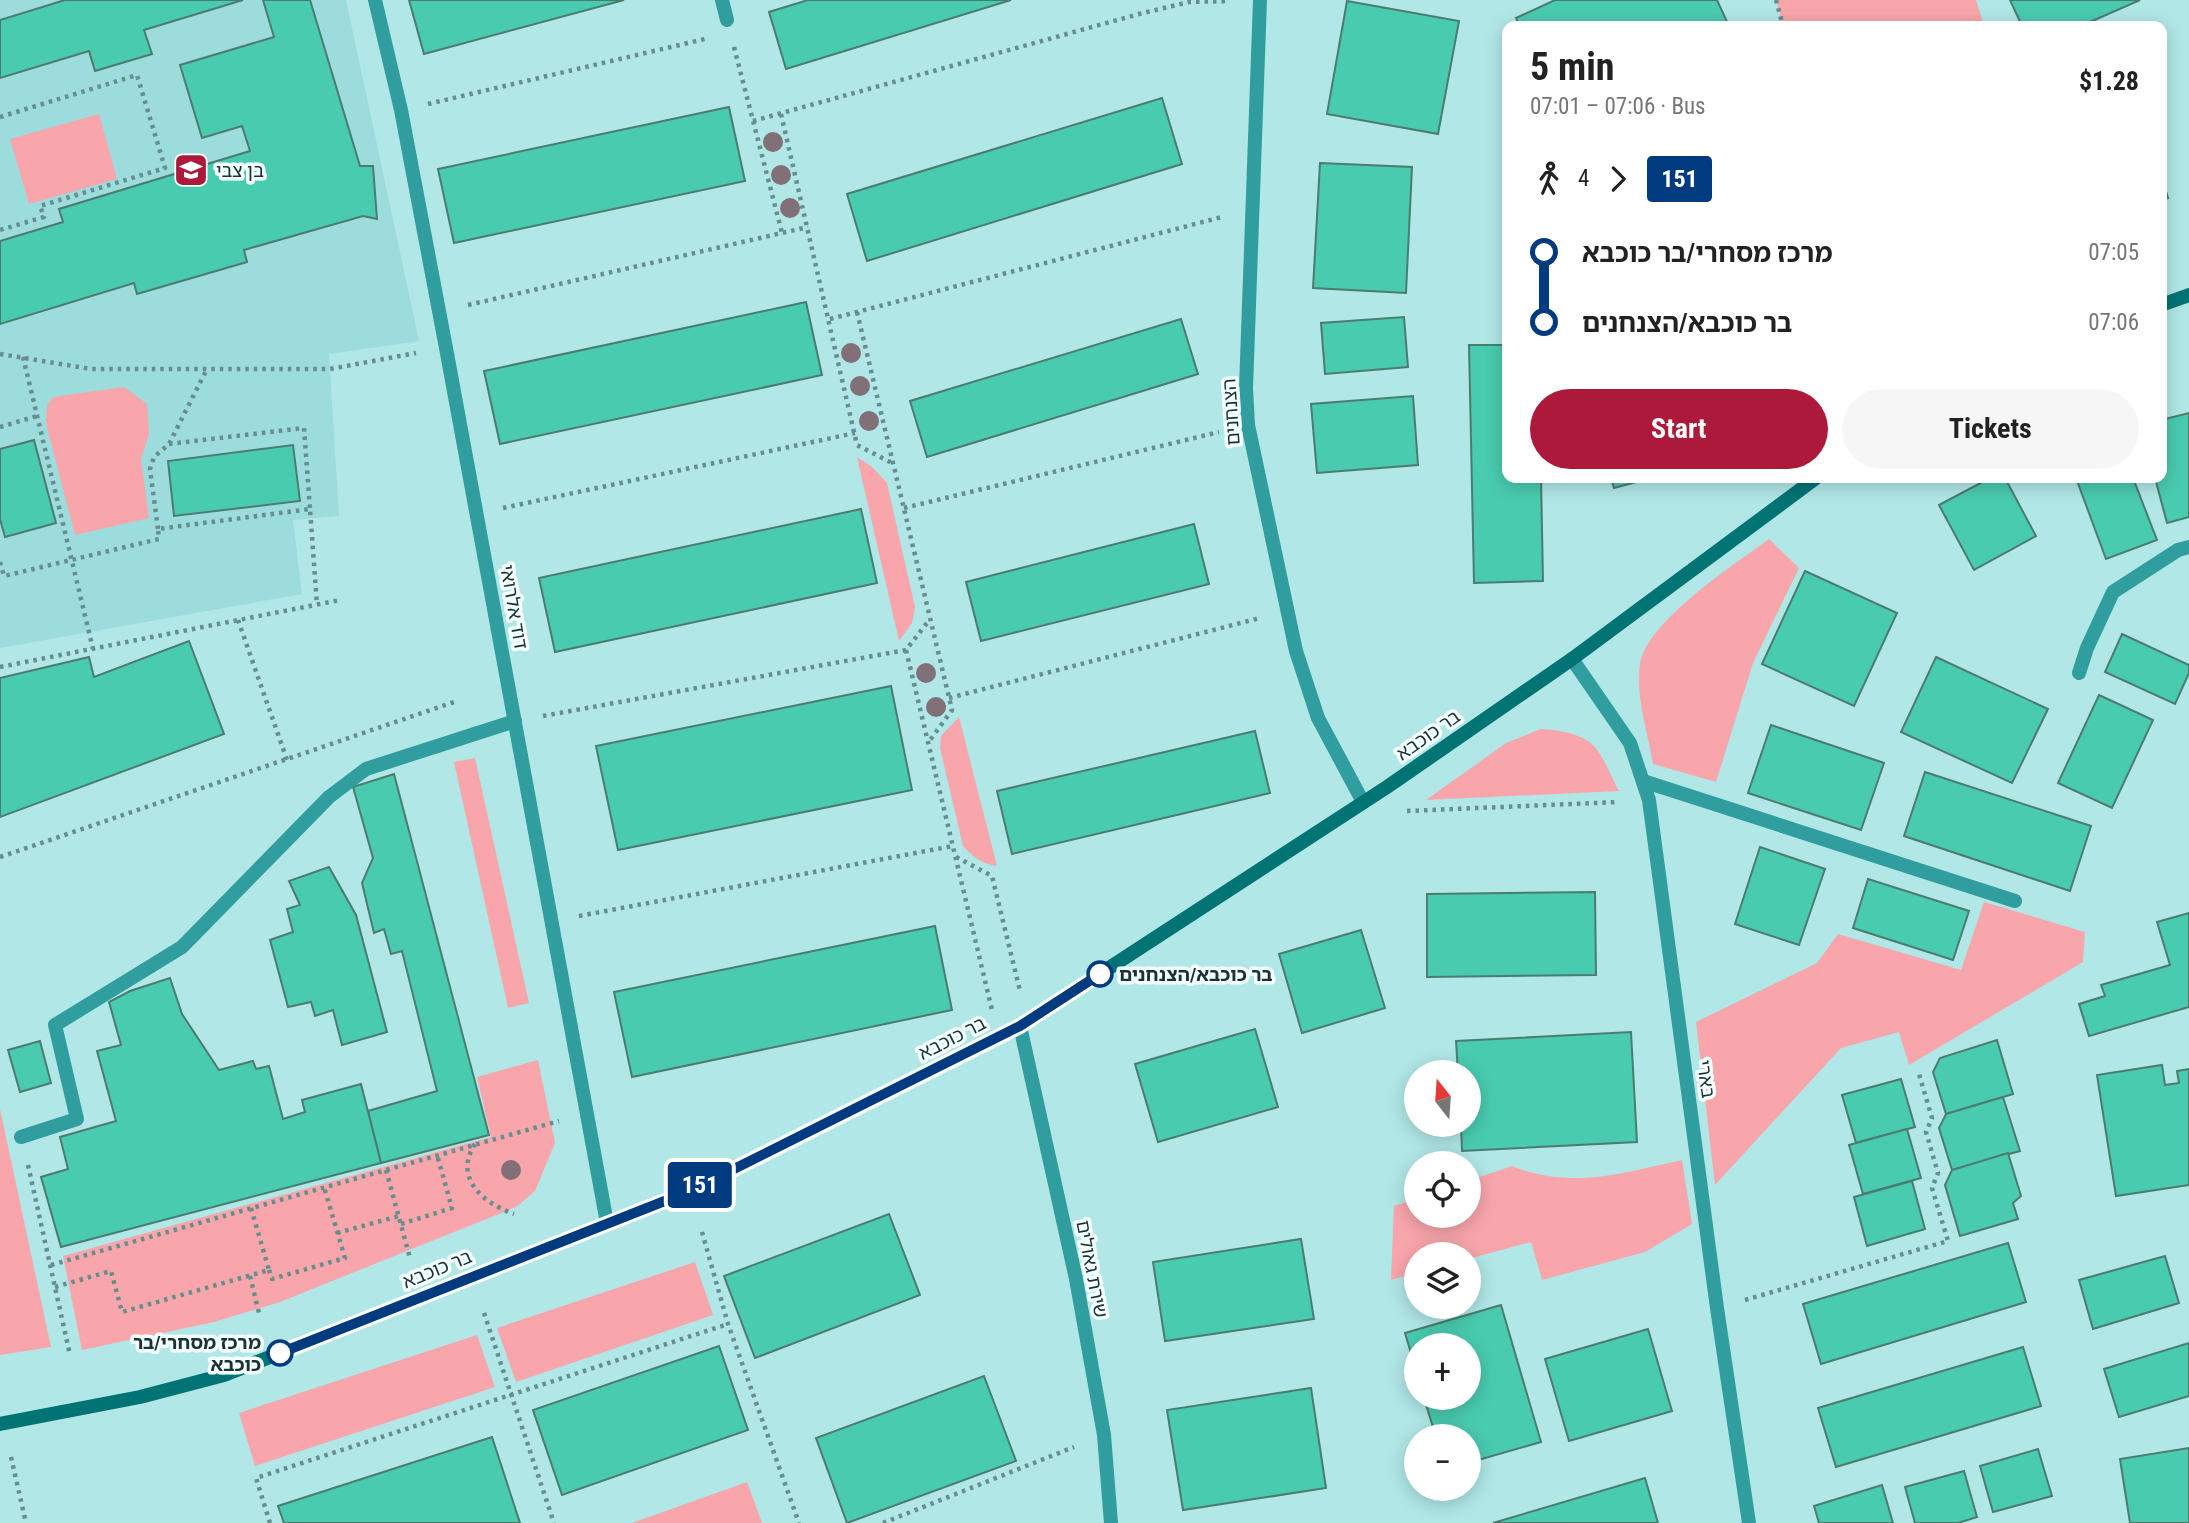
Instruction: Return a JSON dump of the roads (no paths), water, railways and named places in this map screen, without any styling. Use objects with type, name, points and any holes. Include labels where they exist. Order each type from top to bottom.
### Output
[{"type":"street","name":"דוד אלרואי","points":[[375,0],[401,110],[607,1223]]},
{"type":"street","points":[[722,0],[728,26]]},
{"type":"street","name":"הצנחנים","points":[[1260,4],[1246,388],[1248,425],[1296,651],[1318,718],[1363,802]]},
{"type":"street","points":[[2167,303],[2189,295]]},
{"type":"street","name":"בר כוכבא","points":[[0,1424],[140,1397],[224,1376],[690,1191],[1023,1024],[1387,787],[1572,659],[1809,483]]},
{"type":"street","points":[[2079,673],[2087,648],[2113,592],[2178,550],[2189,547]]},
{"type":"street","name":"בארי","points":[[1572,659],[1630,743],[1648,800],[1749,1523]]},
{"type":"street","points":[[21,1137],[77,1119],[55,1026],[182,947],[328,797],[366,769],[515,721]]},
{"type":"street","points":[[1643,781],[2015,901]]},
{"type":"street","name":"שירת גאולים","points":[[1023,1024],[1076,1279],[1104,1435],[1111,1523]]},
{"type":"place","name":"בן צבי","points":[[191,170]]},
{"type":"place","name":"בר כוכבא/הצנחנים","points":[[1100,974]]},
{"type":"place","name":"מרכז מסחרי/בר כוכבא","points":[[280,1353]]}]
